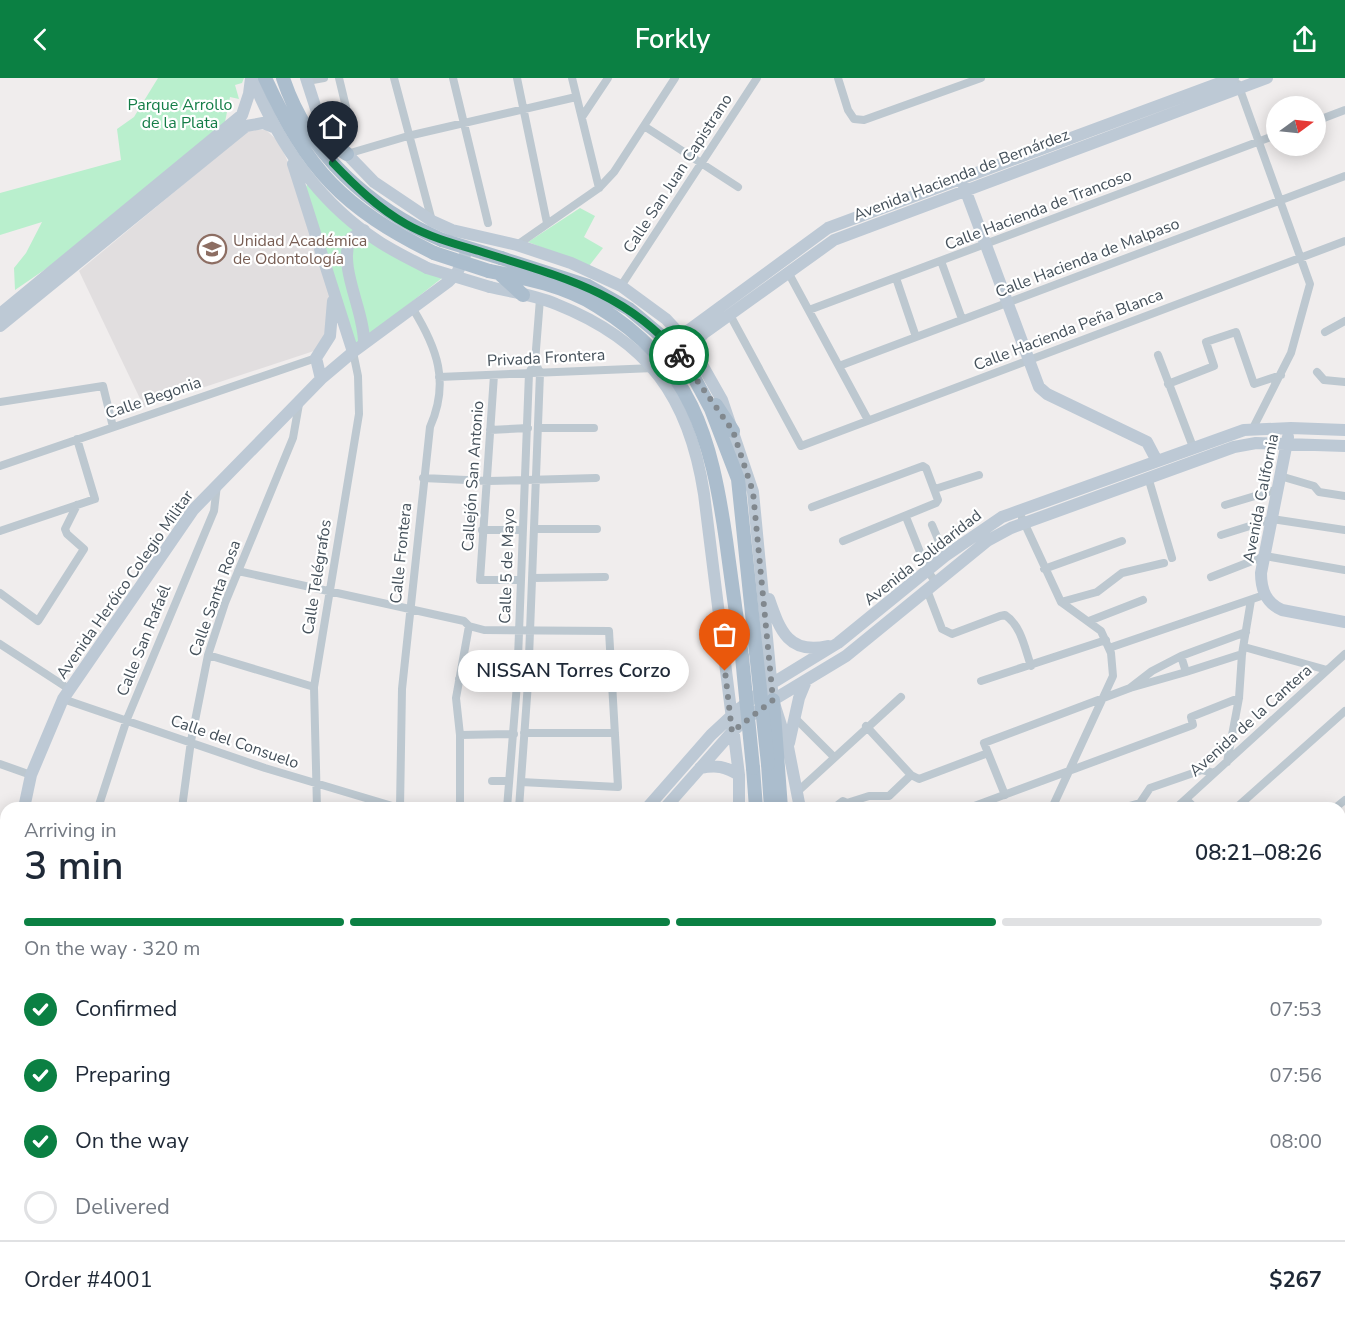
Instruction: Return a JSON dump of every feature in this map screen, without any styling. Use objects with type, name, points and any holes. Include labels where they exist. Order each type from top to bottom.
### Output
[{"type":"main road","points":[[265,78],[288,127],[318,172],[350,202],[387,230],[434,252],[494,272],[553,286],[596,305],[652,349],[681,386],[701,426],[712,459],[742,657],[756,802]]},
{"type":"main road","points":[[283,78],[308,128],[333,163],[361,192],[407,225],[442,240],[588,286],[629,309],[666,340],[733,431]]},
{"type":"main road","points":[[308,128],[347,154]]},
{"type":"main road","points":[[494,272],[523,295]]},
{"type":"main road","points":[[698,381],[738,479],[771,802]]},
{"type":"main road","points":[[773,700],[781,802]]},
{"type":"street","points":[[252,78],[273,127],[288,151],[309,177],[364,230],[427,268],[554,303],[597,323],[654,368],[684,416],[698,455],[739,775],[740,802]]},
{"type":"street","points":[[0,314],[242,115],[252,78]]},
{"type":"street","points":[[324,78],[307,79],[317,112],[347,154],[374,182],[432,221],[571,263],[621,285],[666,319],[692,347],[714,382],[753,492],[773,700],[788,747],[798,802]]},
{"type":"street","points":[[339,78],[346,107]]},
{"type":"street","points":[[394,78],[432,221]]},
{"type":"street","points":[[453,78],[488,223]]},
{"type":"street","points":[[517,78],[548,223]]},
{"type":"street","points":[[572,78],[599,188]]},
{"type":"street","points":[[582,117],[608,78]]},
{"type":"street","points":[[517,245],[599,188],[614,172],[675,78]]},
{"type":"street","name":"Calle San Juan Capistrano","points":[[621,285],[757,78]]},
{"type":"street","points":[[838,78],[848,110],[854,119],[864,120],[981,78]]},
{"type":"street","name":"Avenida Hacienda de Bernárdez","points":[[682,335],[828,228],[963,183],[1236,81],[1267,78]]},
{"type":"street","points":[[1236,81],[1310,284],[1291,353],[1253,428]]},
{"type":"street","points":[[347,154],[408,136],[576,97]]},
{"type":"street","points":[[1326,117],[1345,110]]},
{"type":"street","points":[[0,326],[246,126],[263,123],[273,127]]},
{"type":"street","points":[[644,126],[738,187]]},
{"type":"street","name":"Calle Hacienda de Trancoso","points":[[809,310],[1266,139]]},
{"type":"street","points":[[288,151],[334,295],[358,348]]},
{"type":"street","name":"Calle Hacienda de Malpaso","points":[[839,366],[1345,176]]},
{"type":"street","points":[[963,183],[1039,387],[1047,394],[1147,442],[1157,461]]},
{"type":"street","name":"Avenida Hacienda de Bernárdez","points":[[692,347],[703,334],[834,240],[963,183]]},
{"type":"street","points":[[358,348],[363,328],[346,252],[350,239],[364,230]]},
{"type":"street","name":"Avenida Heróico Colegio Militar","points":[[25,802],[32,775],[66,694],[192,510],[299,404],[321,379],[457,273],[470,234]]},
{"type":"street","name":"Calle Hacienda Peña Blanca","points":[[730,315],[801,446],[1345,241]]},
{"type":"street","points":[[941,261],[962,320]]},
{"type":"street","points":[[788,272],[868,420]]},
{"type":"street","points":[[896,278],[916,337]]},
{"type":"street","points":[[321,379],[316,358],[330,336],[334,295]]},
{"type":"street","name":"Calle 5 de Mayo","points":[[519,802],[528,683],[537,480],[529,373],[535,362],[540,299]]},
{"type":"street","name":"Calle Frontera","points":[[399,802],[402,689],[423,478],[430,427],[438,402],[439,377],[434,346],[413,309]]},
{"type":"street","points":[[1325,332],[1345,321]]},
{"type":"street","points":[[1168,384],[1214,366],[1206,342],[1236,332],[1254,384],[1281,375]]},
{"type":"street","name":"Calle Telégrafos","points":[[317,802],[314,687],[359,414],[358,348]]},
{"type":"street","points":[[1158,355],[1193,447]]},
{"type":"street","name":"Calle Begonia","points":[[0,466],[316,358]]},
{"type":"street","name":"Calle 5 de Mayo","points":[[507,802],[514,734],[525,480],[540,373],[535,362]]},
{"type":"street","name":"Privada Frontera","points":[[439,377],[654,368]]},
{"type":"street","points":[[1317,372],[1324,380],[1345,382]]},
{"type":"street","name":"Callejón San Antonio","points":[[494,375],[488,481],[484,491],[480,580],[520,580]]},
{"type":"street","points":[[0,402],[103,386],[113,427]]},
{"type":"street","name":"Calle Santa Rosa","points":[[183,802],[191,741],[208,655],[238,571],[293,438],[299,404]]},
{"type":"street","points":[[490,430],[594,428]]},
{"type":"street","name":"Avenida Solidaridad","points":[[652,802],[730,717],[771,684],[838,643],[978,531],[1018,510],[1193,447],[1253,428],[1345,430]]},
{"type":"street","name":"Avenida California","points":[[1264,595],[1261,584],[1265,556],[1291,428]]},
{"type":"street","points":[[0,531],[95,499],[77,439]]},
{"type":"street","name":"Avenida Solidaridad","points":[[670,802],[732,732],[773,700],[846,656],[987,542],[1024,522],[1234,447],[1256,443],[1345,446]]},
{"type":"street","points":[[812,507],[923,466],[935,489],[938,500],[936,503],[843,541]]},
{"type":"street","points":[[935,489],[979,475]]},
{"type":"street","points":[[1061,602],[1097,592],[1122,573],[1168,561],[1148,477]]},
{"type":"street","points":[[423,478],[488,481],[596,478]]},
{"type":"street","points":[[1225,505],[1279,483],[1314,486],[1319,492],[1345,495]]},
{"type":"street","name":"Calle San Rafaél","points":[[100,802],[128,719],[214,511],[217,484]]},
{"type":"street","points":[[0,593],[38,621],[84,549],[67,534],[65,529],[77,505]]},
{"type":"street","points":[[1018,510],[1061,602],[1101,631],[1108,644],[1113,676],[1055,802]]},
{"type":"street","points":[[906,517],[928,572],[945,632],[952,634],[1005,615],[1017,626],[1031,666]]},
{"type":"street","points":[[1221,535],[1272,519],[1345,530]]},
{"type":"street","points":[[932,525],[945,556]]},
{"type":"street","points":[[535,529],[597,529]]},
{"type":"street","points":[[482,530],[522,530]]},
{"type":"street","points":[[1044,569],[1122,541]]},
{"type":"street","points":[[1211,577],[1265,556],[1345,570]]},
{"type":"street","points":[[238,571],[464,621],[469,626],[484,630],[609,631],[618,787],[521,782]]},
{"type":"street","points":[[532,578],[605,577]]},
{"type":"street","points":[[763,581],[778,626],[794,645],[814,649],[838,643]]},
{"type":"street","points":[[981,681],[1264,595],[1275,607],[1282,610],[1345,622]]},
{"type":"street","points":[[1089,621],[1143,600]]},
{"type":"street","points":[[1227,762],[1239,698],[1243,650],[1251,600]]},
{"type":"street","points":[[460,802],[460,735],[456,698],[469,626]]},
{"type":"street","points":[[1130,688],[1152,671],[1180,656],[1246,632]]},
{"type":"street","name":"Calle del Consuelo","points":[[0,644],[66,694],[191,741],[317,784],[378,802]]},
{"type":"street","points":[[1005,795],[984,743],[1130,688],[1186,672],[1243,650],[1327,670]]},
{"type":"street","name":"Avenida de la Cantera","points":[[1183,802],[1345,654]]},
{"type":"street","points":[[208,655],[314,687]]},
{"type":"street","points":[[1180,656],[1186,672]]},
{"type":"street","points":[[459,679],[516,684]]},
{"type":"street","points":[[528,683],[613,680]]},
{"type":"street","points":[[788,747],[794,717],[806,681]]},
{"type":"street","points":[[796,792],[866,726],[901,697]]},
{"type":"street","points":[[986,802],[1193,725],[1191,717],[1239,698]]},
{"type":"street","points":[[1243,802],[1345,711]]},
{"type":"street","points":[[794,717],[833,756]]},
{"type":"street","points":[[866,726],[911,775],[919,779],[988,753]]},
{"type":"street","points":[[524,734],[615,733]]},
{"type":"street","points":[[460,735],[514,734]]},
{"type":"street","points":[[0,764],[32,775]]},
{"type":"street","points":[[700,768],[714,765],[727,768],[739,775]]},
{"type":"street","points":[[1141,802],[1150,788],[1202,770],[1214,773]]},
{"type":"street","points":[[850,802],[869,796],[889,796],[911,775]]},
{"type":"street","points":[[492,781],[509,781]]},
{"type":"street","points":[[1186,799],[1189,802]]},
{"type":"shaded area","name":"Unidad Académica de Odontología","points":[[249,130],[266,130],[279,142],[300,189],[332,295],[329,335],[314,351],[144,407],[79,271]]},
{"type":"green space","name":"Parque Arrollo de la Plata","points":[[158,78],[244,78],[242,83],[235,85],[239,99],[230,97],[225,122],[50,266],[15,290],[14,268],[26,253],[42,222],[0,235],[0,193],[121,160],[117,129],[134,117]]},
{"type":"green space","points":[[308,182],[321,196],[442,278],[353,348],[306,187]]},
{"type":"green space","points":[[580,208],[595,216],[584,237],[603,248],[589,266],[528,242]]},
{"type":"way so far","points":[[679,355],[733,431],[753,492],[773,700],[732,732],[725,671]]},
{"type":"place","name":"Unidad Académica de Odontología","points":[[212,249]]},
{"type":"place","name":"NISSAN Torres Corzo","points":[[725,671]]},
{"type":"route","points":[[333,163],[361,192],[407,225],[442,240],[588,286],[629,309],[666,340],[679,355]]}]
